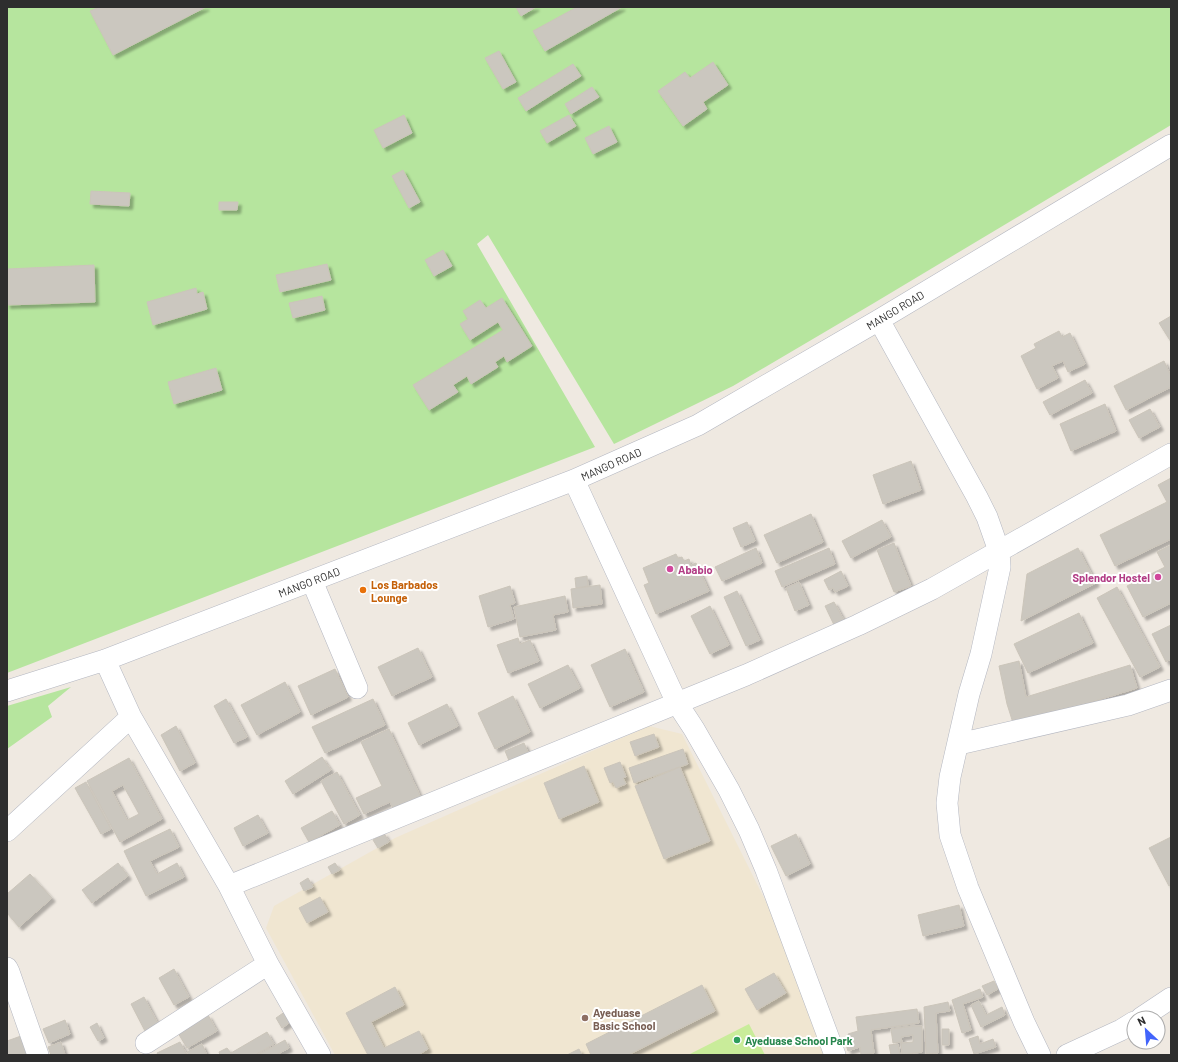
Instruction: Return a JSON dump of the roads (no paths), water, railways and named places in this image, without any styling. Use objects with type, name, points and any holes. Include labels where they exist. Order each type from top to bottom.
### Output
[{"type":"street","name":"MANGO ROAD","points":[[7,691],[105,660],[312,581],[574,480],[698,425],[879,320],[1171,145]]},
{"type":"street","points":[[879,320],[977,497],[999,551],[1000,567],[981,654],[969,694],[959,744],[950,777],[947,803],[950,835],[974,902],[1024,1022],[1040,1055]]},
{"type":"street","points":[[229,886],[746,675],[858,625],[932,589],[1171,454]]},
{"type":"street","points":[[574,480],[677,703],[694,729],[729,790],[749,830],[766,870],[835,1055]]},
{"type":"street","points":[[312,581],[356,688]]},
{"type":"street","points":[[105,660],[131,717],[229,886],[268,964],[320,1055]]},
{"type":"street","points":[[959,744],[1128,705],[1171,690]]},
{"type":"street","points":[[7,831],[131,717]]},
{"type":"street","points":[[146,1043],[268,964]]},
{"type":"street","points":[[7,968],[38,1055]]},
{"type":"street","points":[[1153,1010],[1171,998]]},
{"type":"street","points":[[1067,1055],[1126,1027]]},
{"type":"place","name":"Ababio","points":[[670,569]]},
{"type":"place","name":"Splendor Hostel","points":[[1158,577]]},
{"type":"place","name":"Los Barbados Lounge","points":[[363,590]]},
{"type":"place","name":"Ayeduase Basic School","points":[[585,1018]]},
{"type":"place","name":"Ayeduase School Park","points":[[737,1040]]}]
